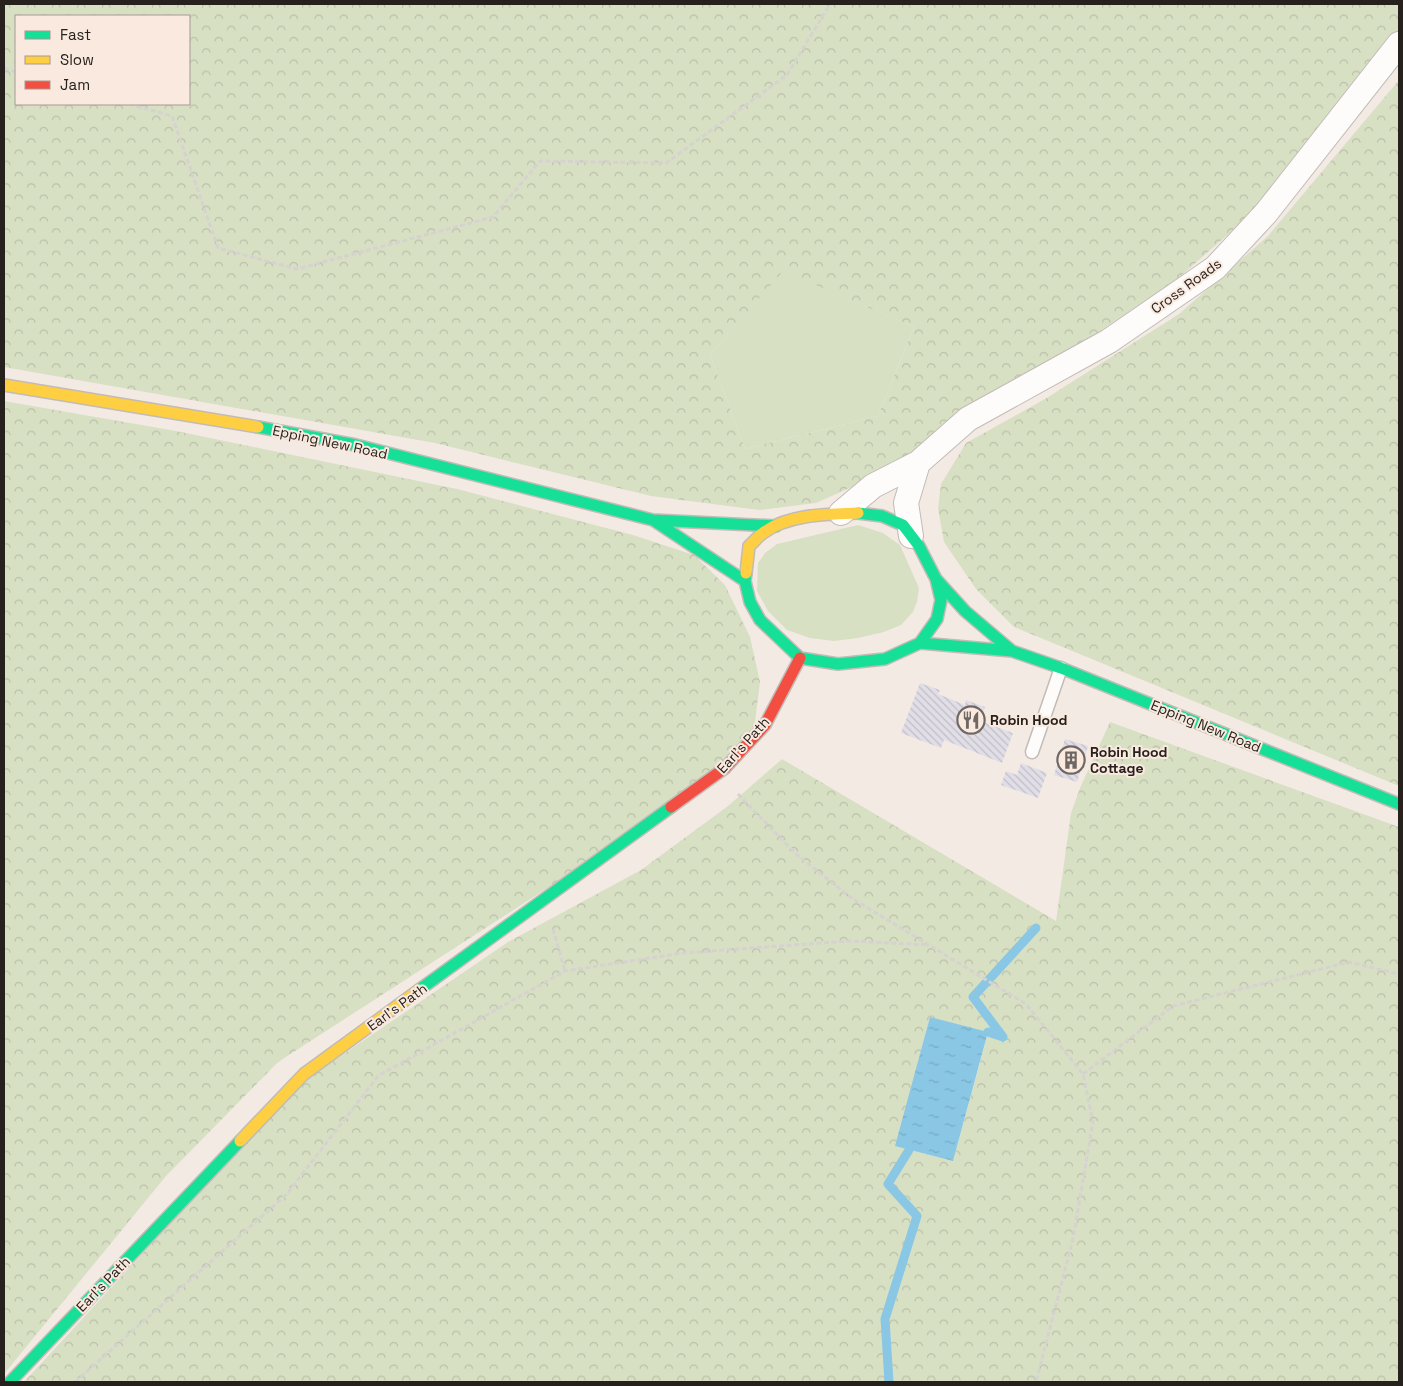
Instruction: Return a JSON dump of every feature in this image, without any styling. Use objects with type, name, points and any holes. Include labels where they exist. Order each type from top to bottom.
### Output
[{"type":"main road","name":"Epping New Road","points":[[4,385],[356,445],[653,520],[776,526]]},
{"type":"main road","points":[[823,514],[882,516],[903,525],[919,546],[936,579],[941,600],[937,619],[920,643],[885,659],[838,664],[800,658],[760,620],[750,602],[745,581],[749,546],[764,532],[776,526],[784,522],[823,514]]},
{"type":"main road","name":"Epping New Road","points":[[653,520],[745,581]]},
{"type":"main road","name":"Epping New Road","points":[[936,579],[965,611],[1012,652]]},
{"type":"main road","name":"Epping New Road","points":[[920,643],[1012,652],[1062,668],[1399,804]]},
{"type":"main road","name":"Earl's Path","points":[[10,1382],[304,1074],[719,773],[765,725],[800,658]]},
{"type":"street","name":"Cross Roads","points":[[841,514],[873,486],[918,463],[968,419],[1109,341],[1215,268],[1266,213],[1399,44]]},
{"type":"street","points":[[911,536],[906,503],[918,463]]},
{"type":"lane","points":[[1032,752],[1062,668]]},
{"type":"path","points":[[133,105],[172,116],[218,248],[297,269],[493,217],[540,161],[666,163],[787,75],[830,4]]},
{"type":"path","points":[[719,773],[797,856],[853,899],[1026,1004],[1083,1074],[1093,1122],[1074,1239],[1036,1382]]},
{"type":"path","points":[[544,900],[565,971]]},
{"type":"path","points":[[75,1382],[287,1194],[378,1076],[565,971],[693,952],[849,941],[929,945]]},
{"type":"path","points":[[1083,1074],[1172,1006],[1349,962],[1399,974]]},
{"type":"green space","points":[[4,4],[1399,4],[1399,34],[1250,215],[1175,281],[1053,362],[969,410],[903,459],[854,486],[816,503],[759,510],[651,496],[435,443],[4,367]],"holes":[[[783,271],[914,327],[878,416],[745,449],[710,355]]]},
{"type":"green space","points":[[1399,80],[1399,786],[1014,627],[976,589],[944,542],[938,509],[941,484],[966,443],[1045,399],[1179,314],[1268,236]]},
{"type":"green space","points":[[783,270],[914,327],[878,416],[745,449],[710,355]]},
{"type":"green space","points":[[4,401],[176,431],[457,489],[633,535],[694,555],[725,585],[750,637],[760,682],[755,722],[743,747],[628,836],[278,1062],[166,1176],[4,1374]]},
{"type":"green space","points":[[858,525],[883,533],[900,545],[919,588],[913,612],[901,625],[884,632],[858,638],[834,641],[810,638],[787,630],[768,611],[757,591],[758,563],[765,553],[777,544]]},
{"type":"green space","points":[[1110,722],[1399,827],[1399,1382],[24,1382],[298,1085],[508,942],[641,870],[728,806],[782,759],[1056,921],[1071,813],[1080,788]],"holes":[[[930,1017],[988,1033],[953,1161],[896,1146]]]},
{"type":"water","points":[[930,1017],[988,1032],[953,1161],[895,1146]]},
{"type":"building","points":[[920,683],[940,690],[938,694],[965,705],[966,700],[985,707],[980,721],[1013,733],[1002,763],[944,740],[941,748],[901,733]]},
{"type":"building","name":"Robin Hood Cottage","points":[[1065,739],[1088,746],[1077,782],[1054,775]]},
{"type":"building","points":[[1021,763],[1047,773],[1038,798],[1001,785],[1006,771],[1017,775]]},
{"type":"waterway","points":[[988,1032],[1003,1037],[973,997],[1036,928]]},
{"type":"waterway","points":[[889,1382],[885,1319],[917,1216],[888,1184],[909,1150]]},
{"type":"traffic: fast","points":[[258,427],[356,445],[653,520],[776,526]]},
{"type":"traffic: fast","points":[[746,573],[745,581],[750,602],[760,620],[800,658],[838,664],[885,659],[920,643],[937,619],[941,600],[936,579],[919,546],[903,525],[882,516],[858,513]]},
{"type":"traffic: fast","points":[[653,520],[745,581]]},
{"type":"traffic: fast","points":[[936,579],[965,611],[1012,651]]},
{"type":"traffic: fast","points":[[920,643],[1012,651],[1061,668],[1399,804]]},
{"type":"traffic: fast","points":[[419,990],[671,807]]},
{"type":"traffic: fast","points":[[10,1382],[240,1141]]},
{"type":"traffic: slow","points":[[4,385],[258,427]]},
{"type":"traffic: slow","points":[[746,573],[749,546],[761,534],[773,527],[784,522],[809,516],[858,513]]},
{"type":"traffic: slow","points":[[240,1141],[304,1074],[419,990]]},
{"type":"traffic: jam","points":[[671,807],[725,768],[765,725],[800,658]]},
{"type":"place","name":"Robin Hood","points":[[971,720]]},
{"type":"place","name":"Robin Hood Cottage","points":[[1071,760]]}]
